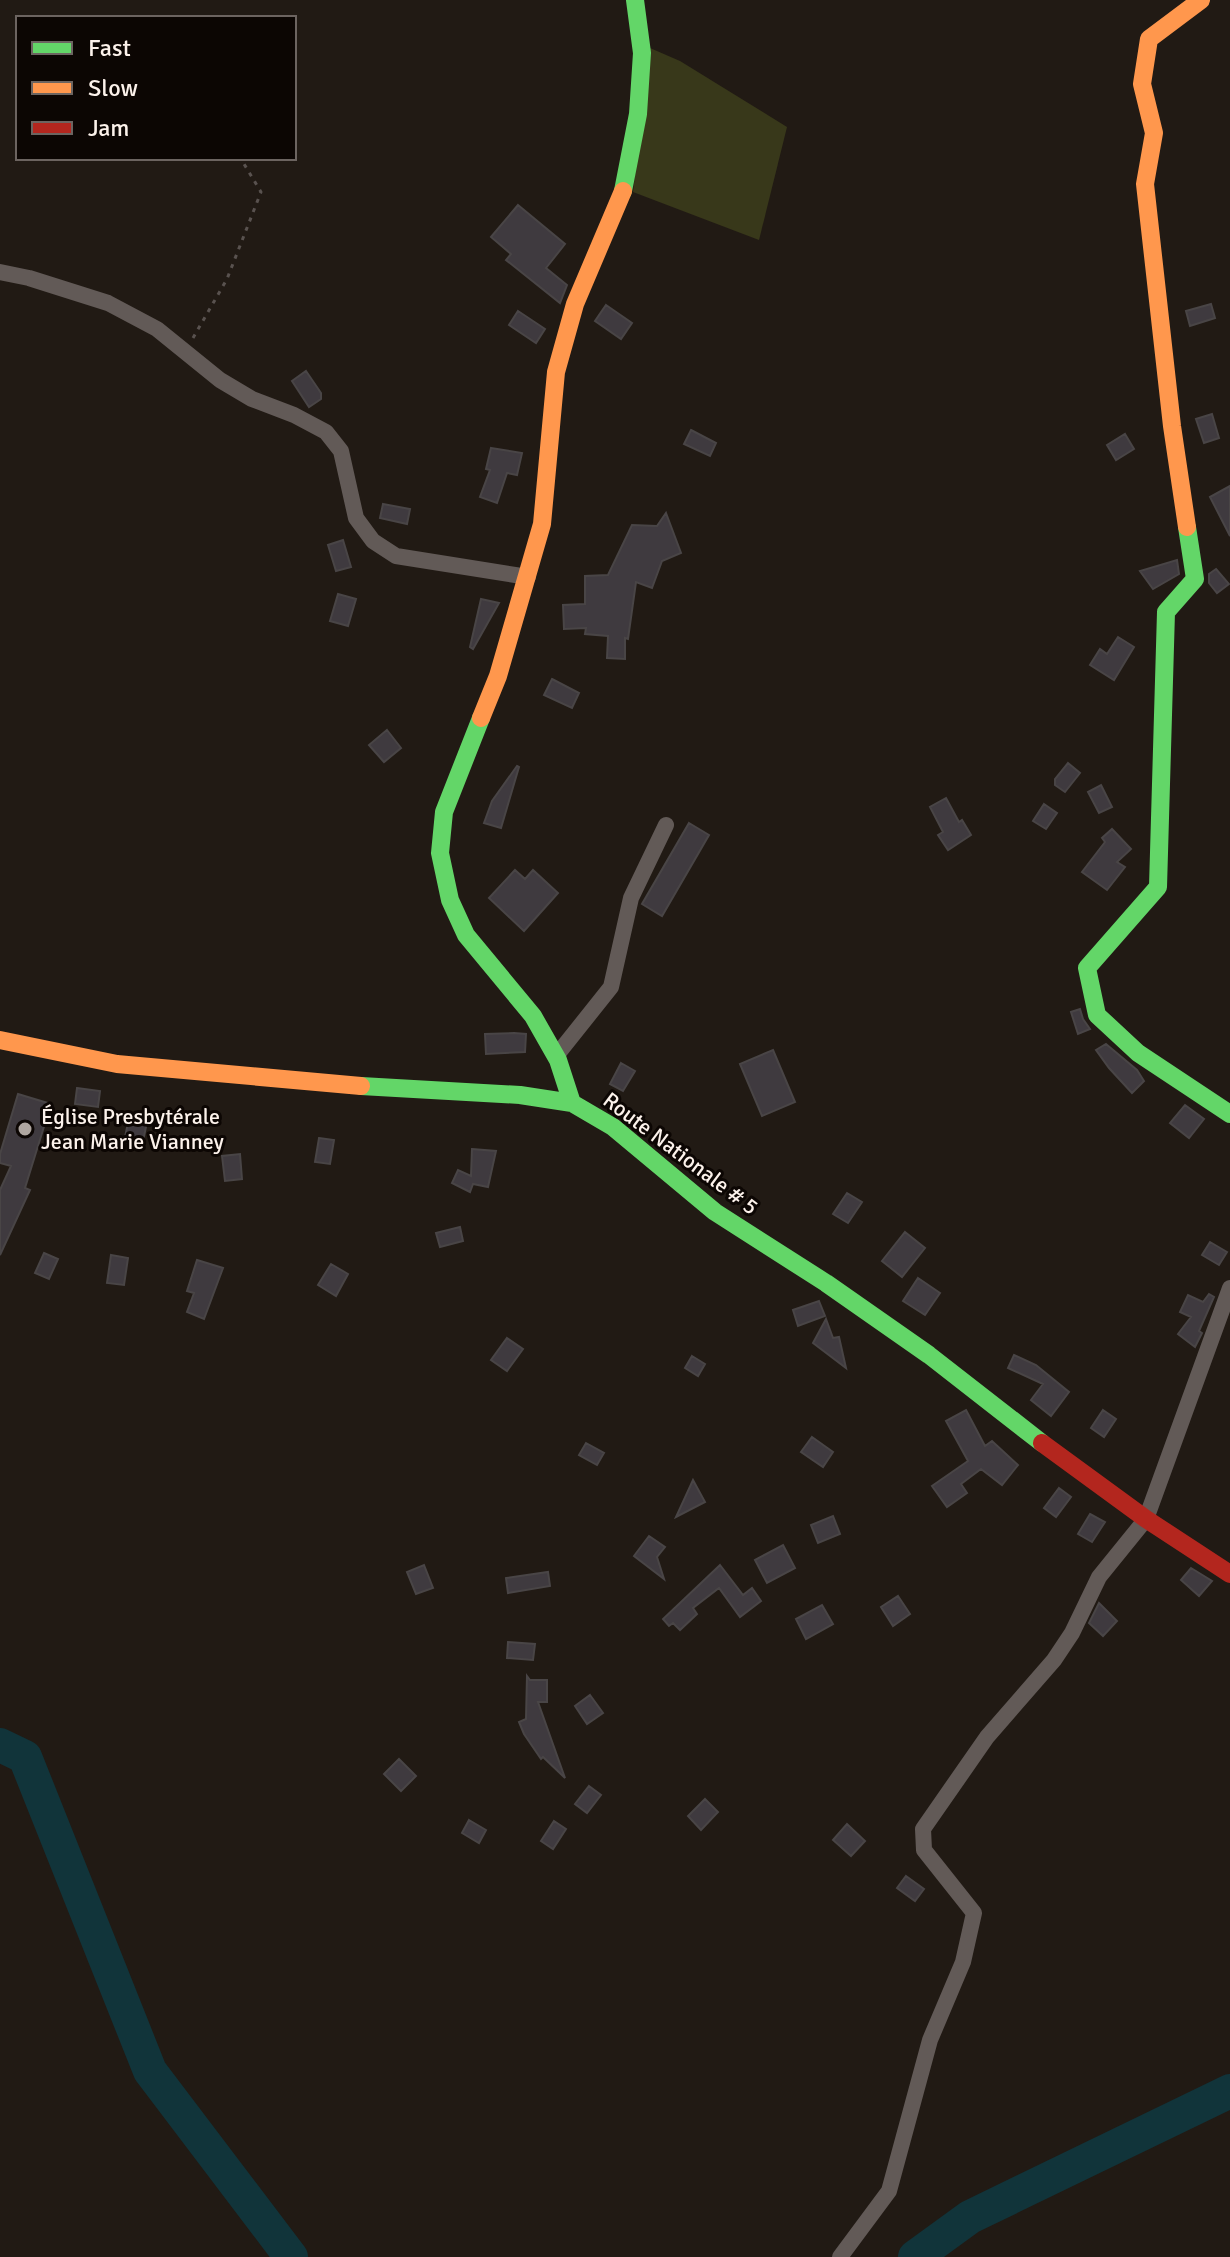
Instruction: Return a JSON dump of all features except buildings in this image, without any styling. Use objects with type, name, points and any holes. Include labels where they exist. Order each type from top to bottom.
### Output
[{"type":"street","points":[[572,1103],[556,1056],[533,1016],[466,935],[450,900],[440,853],[444,812],[498,676],[542,524],[556,372],[575,304],[621,200],[638,114],[642,53],[635,0]]},
{"type":"street","points":[[1201,0],[1149,39],[1142,84],[1154,133],[1145,184],[1149,235],[1172,426],[1195,579],[1166,612],[1158,887],[1087,968],[1097,1015],[1138,1053],[1230,1114]]},
{"type":"street","points":[[0,272],[108,303],[157,329],[220,380],[252,399],[294,415],[326,432],[341,451],[356,518],[373,541],[396,556],[528,577]]},
{"type":"street","points":[[556,1056],[611,987],[631,898],[666,825]]},
{"type":"street","name":"Route Nationale # 5","points":[[0,1040],[117,1064],[306,1083],[520,1095],[572,1103],[613,1127],[715,1212],[826,1283],[929,1355],[1001,1413],[1146,1519],[1230,1574]]},
{"type":"street","points":[[840,2257],[889,2191],[930,2040],[963,1962],[974,1913],[924,1850],[923,1829],[987,1737],[1054,1660],[1072,1633],[1099,1577],[1146,1519],[1230,1288]]},
{"type":"path","points":[[185,352],[227,279],[261,192],[242,160]]},
{"type":"shaded area","points":[[650,48],[680,61],[787,127],[759,240],[633,192]]},
{"type":"waterway","points":[[0,1745],[25,1757],[150,2071],[291,2257]]},
{"type":"waterway","points":[[915,2257],[970,2217],[1230,2091]]},
{"type":"traffic: fast","points":[[623,191],[638,114],[642,53],[635,0]]},
{"type":"traffic: fast","points":[[1187,527],[1195,579],[1166,612],[1158,887],[1087,968],[1097,1015],[1138,1053],[1230,1114]]},
{"type":"traffic: fast","points":[[481,718],[444,812],[440,853],[450,900],[466,935],[533,1016],[558,1060],[572,1103]]},
{"type":"traffic: fast","points":[[361,1086],[520,1095],[572,1103],[613,1127],[715,1212],[826,1283],[929,1355],[1042,1443]]},
{"type":"traffic: slow","points":[[1187,527],[1172,426],[1145,184],[1154,133],[1142,84],[1149,39],[1201,0]]},
{"type":"traffic: slow","points":[[481,718],[498,676],[542,524],[556,372],[575,304],[623,191]]},
{"type":"traffic: slow","points":[[0,1040],[117,1064],[361,1086]]},
{"type":"traffic: jam","points":[[1042,1443],[1146,1519],[1230,1574]]},
{"type":"place","name":"Église Presbytérale Jean Marie Vianney","points":[[25,1129]]}]
